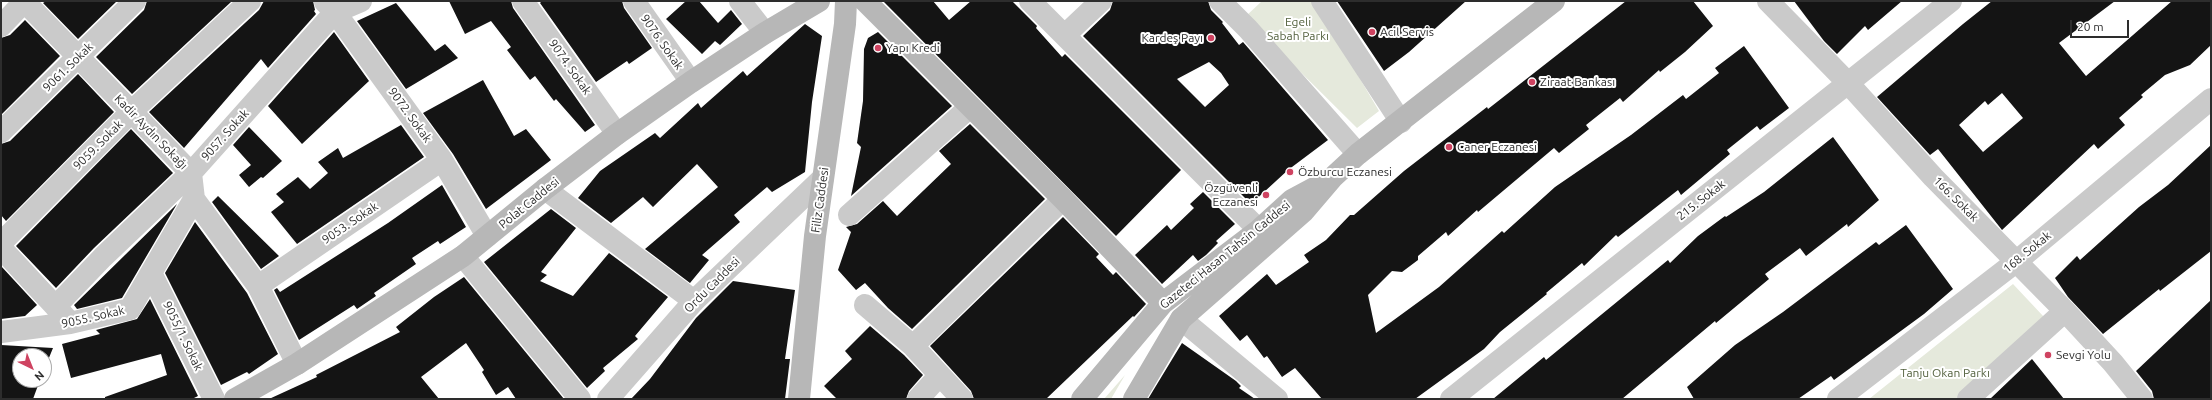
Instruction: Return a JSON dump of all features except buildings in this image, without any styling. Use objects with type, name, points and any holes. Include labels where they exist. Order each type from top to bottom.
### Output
[{"type":"main road","name":"Filiz Caddesi","points":[[799,399],[815,236],[845,24],[846,1]]},
{"type":"main road","points":[[864,1],[1063,199],[1163,303]]},
{"type":"main road","name":"Gazeteci Hasan Tahsin Caddesi","points":[[1134,399],[1180,319],[1303,212],[1332,178],[1358,154],[1401,122],[1554,1]]},
{"type":"main road","name":"Polat Caddesi","points":[[235,399],[297,364],[463,256],[545,189],[617,134],[690,82],[765,33],[811,6],[837,7],[842,14],[845,24]]},
{"type":"main road","name":"Gazeteci Hasan Tahsin Caddesi","points":[[1082,399],[1163,303],[1259,230],[1292,200],[1332,178]]},
{"type":"street","name":"Kadir Aydın Sokağı","points":[[25,1],[191,173],[194,199],[258,286],[297,364]]},
{"type":"street","points":[[1,26],[25,1]]},
{"type":"street","name":"9061. Sokak","points":[[1,132],[135,1]]},
{"type":"street","name":"9059. Sokak","points":[[1,243],[132,111],[250,1]]},
{"type":"street","name":"9057. Sokak","points":[[56,306],[103,257],[191,173],[330,6],[361,1]]},
{"type":"street","name":"9074. Sokak","points":[[523,1],[617,134]]},
{"type":"street","name":"9076. Sokak","points":[[634,1],[690,82]]},
{"type":"street","points":[[740,1],[765,33]]},
{"type":"street","points":[[1030,1],[1259,230]]},
{"type":"street","points":[[1065,35],[1100,1]]},
{"type":"street","points":[[1220,1],[1248,29],[1358,154]]},
{"type":"street","points":[[1322,1],[1401,122]]},
{"type":"street","name":"166. Sokak","points":[[1768,1],[1848,83],[1933,177],[2065,311],[2113,363],[2142,399]]},
{"type":"street","name":"215. Sokak","points":[[1451,399],[1951,1]]},
{"type":"street","name":"9072. Sokak","points":[[330,6],[442,160],[487,236]]},
{"type":"street","name":"168. Sokak","points":[[1838,399],[2017,261],[2211,99]]},
{"type":"street","points":[[849,215],[970,107]]},
{"type":"street","name":"9053. Sokak","points":[[258,286],[442,160]]},
{"type":"street","name":"Ordu Caddesi","points":[[608,399],[694,301],[824,178]]},
{"type":"street","points":[[545,189],[694,301]]},
{"type":"street","name":"9055. Sokak","points":[[1,332],[70,323],[130,309],[194,199]]},
{"type":"street","points":[[913,346],[1063,199]]},
{"type":"street","points":[[1,248],[56,306],[70,323]]},
{"type":"street","points":[[463,256],[580,399]]},
{"type":"street","name":"9055/1. Sokak","points":[[151,272],[214,399]]},
{"type":"street","points":[[866,306],[913,346],[939,376],[962,399]]},
{"type":"street","points":[[1968,399],[2065,311]]},
{"type":"street","points":[[1180,319],[1277,399]]},
{"type":"street","points":[[918,399],[939,376]]},
{"type":"green space","name":"Egeli Sabah Parkı","points":[[1262,1],[1314,1],[1379,111],[1357,128],[1245,17]]},
{"type":"green space","name":"Tanju Okan Parkı","points":[[2013,284],[2044,317],[1956,399],[1869,399]]},
{"type":"green space","points":[[1125,375],[1111,399],[1104,399]]},
{"type":"place","name":"Acil Servis","points":[[1372,32]]},
{"type":"place","name":"Kardeş Payı","points":[[1211,38]]},
{"type":"place","name":"Yapı Kredi","points":[[878,48]]},
{"type":"place","name":"Ziraat Bankası","points":[[1532,82]]},
{"type":"place","name":"Caner Eczanesi","points":[[1449,147]]},
{"type":"place","name":"Özburcu Eczanesi","points":[[1290,172]]},
{"type":"place","name":"Özgüvenli Eczanesi","points":[[1266,195]]},
{"type":"place","name":"Sevgi Yolu","points":[[2048,355]]}]
